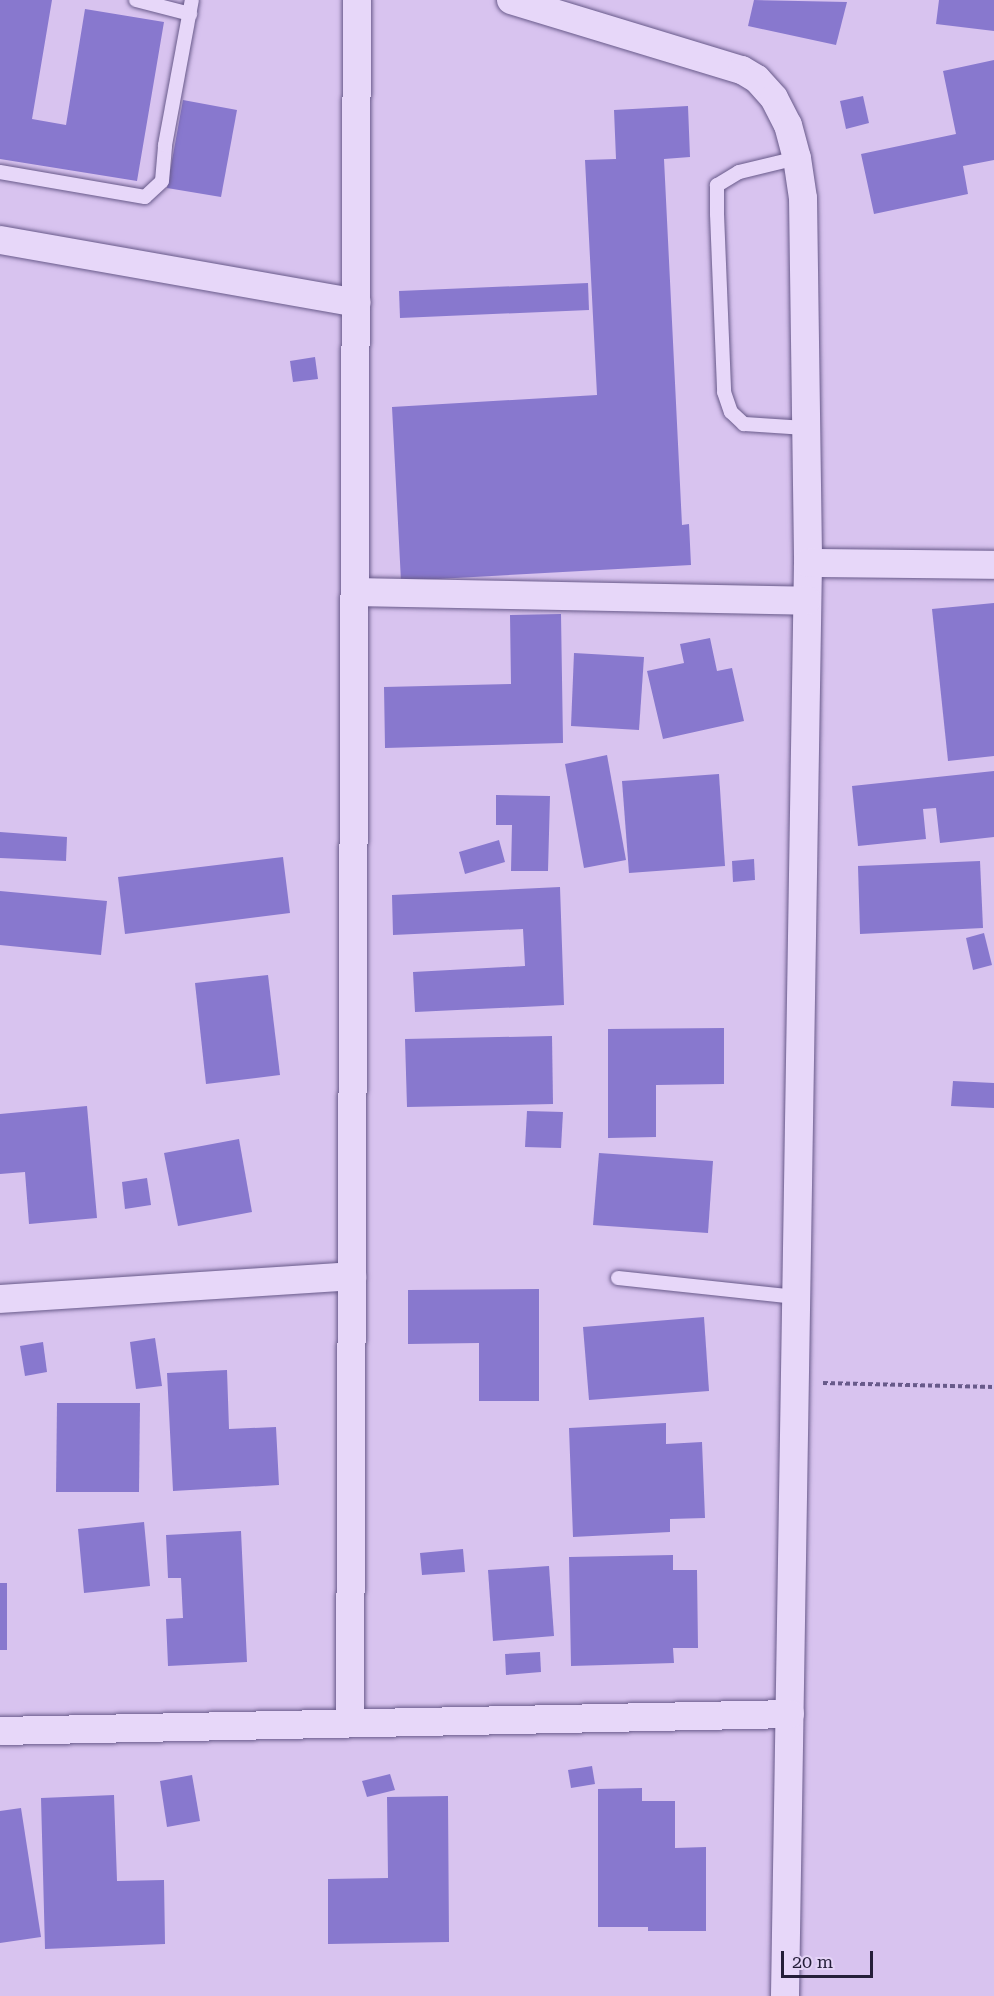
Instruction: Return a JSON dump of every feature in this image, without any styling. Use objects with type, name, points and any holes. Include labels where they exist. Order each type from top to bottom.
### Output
[{"type":"street","points":[[350,1722],[357,0]]},
{"type":"street","points":[[511,0],[750,74],[758,79],[774,98],[788,125],[797,158],[803,198],[808,563],[785,1996]]},
{"type":"street","points":[[0,240],[356,303]]},
{"type":"street","points":[[808,563],[994,565]]},
{"type":"street","points":[[355,592],[807,601]]},
{"type":"street","points":[[0,1299],[352,1276]]},
{"type":"street","points":[[0,1731],[790,1714]]},
{"type":"lane","points":[[136,0],[190,14]]},
{"type":"lane","points":[[0,172],[146,197],[162,181],[165,145],[192,0]]},
{"type":"lane","points":[[797,158],[739,172],[717,185],[717,214],[724,392],[731,412],[744,424],[806,428]]},
{"type":"lane","points":[[618,1278],[796,1297]]},
{"type":"path","points":[[795,1383],[994,1387]]},
{"type":"building","points":[[0,0],[52,0],[32,119],[66,125],[85,9],[164,22],[137,181],[0,159]]},
{"type":"building","points":[[754,0],[847,2],[836,45],[748,26]]},
{"type":"building","points":[[939,0],[994,0],[994,31],[936,24]]},
{"type":"building","points":[[994,60],[994,160],[963,166],[968,194],[874,214],[861,154],[956,134],[943,71]]},
{"type":"building","points":[[863,96],[869,123],[846,129],[840,101]]},
{"type":"building","points":[[183,100],[237,110],[221,197],[167,188]]},
{"type":"building","points":[[688,106],[690,157],[664,159],[682,525],[689,524],[691,565],[401,581],[392,407],[597,395],[585,160],[616,159],[614,110]]},
{"type":"building","points":[[588,283],[589,310],[400,318],[399,291]]},
{"type":"building","points":[[315,357],[318,379],[293,382],[290,361]]},
{"type":"building","points":[[994,603],[994,756],[948,761],[932,609]]},
{"type":"building","points":[[561,614],[563,743],[385,748],[384,687],[511,684],[510,615]]},
{"type":"building","points":[[710,638],[717,671],[732,668],[744,721],[663,739],[647,671],[684,663],[680,644]]},
{"type":"building","points":[[574,653],[644,657],[639,730],[571,726]]},
{"type":"building","points":[[607,755],[626,860],[584,868],[565,764]]},
{"type":"building","points":[[994,771],[994,837],[940,843],[936,808],[923,809],[926,839],[858,846],[852,786]]},
{"type":"building","points":[[719,774],[725,866],[629,873],[622,781]]},
{"type":"building","points":[[496,795],[550,796],[548,871],[511,871],[512,825],[496,825]]},
{"type":"building","points":[[0,832],[67,837],[66,861],[0,858]]},
{"type":"building","points":[[499,840],[505,862],[465,874],[459,852]]},
{"type":"building","points":[[283,857],[290,913],[125,934],[118,877]]},
{"type":"building","points":[[754,859],[755,880],[733,882],[732,861]]},
{"type":"building","points":[[980,861],[983,928],[860,934],[858,866]]},
{"type":"building","points":[[560,887],[564,1005],[415,1012],[413,972],[525,966],[523,929],[393,935],[392,895]]},
{"type":"building","points":[[0,891],[107,901],[101,955],[0,945]]},
{"type":"building","points":[[984,933],[992,965],[973,970],[966,938]]},
{"type":"building","points":[[268,975],[280,1075],[206,1084],[195,983]]},
{"type":"building","points":[[724,1028],[724,1084],[656,1085],[656,1137],[608,1138],[608,1029]]},
{"type":"building","points":[[552,1036],[553,1104],[407,1107],[405,1039]]},
{"type":"building","points":[[953,1081],[994,1083],[994,1108],[951,1106]]},
{"type":"building","points":[[87,1106],[97,1218],[29,1224],[25,1172],[0,1174],[0,1114]]},
{"type":"building","points":[[527,1111],[563,1112],[561,1148],[525,1147]]},
{"type":"building","points":[[239,1139],[252,1212],[178,1226],[164,1153]]},
{"type":"building","points":[[599,1153],[713,1161],[708,1233],[593,1225]]},
{"type":"building","points":[[147,1178],[151,1205],[125,1209],[122,1182]]},
{"type":"building","points":[[539,1289],[539,1401],[479,1401],[479,1343],[408,1344],[408,1290]]},
{"type":"building","points":[[704,1317],[709,1391],[589,1400],[583,1327]]},
{"type":"building","points":[[155,1338],[162,1386],[136,1389],[130,1342]]},
{"type":"building","points":[[43,1342],[47,1372],[25,1376],[20,1346]]},
{"type":"building","points":[[227,1370],[229,1429],[276,1427],[279,1485],[173,1491],[167,1373]]},
{"type":"building","points":[[57,1403],[140,1403],[139,1492],[56,1492]]},
{"type":"building","points":[[666,1423],[666,1444],[702,1442],[705,1518],[670,1519],[670,1532],[573,1537],[569,1428]]},
{"type":"building","points":[[144,1522],[150,1586],[84,1593],[78,1529]]},
{"type":"building","points":[[241,1531],[247,1662],[168,1666],[166,1619],[183,1618],[181,1578],[168,1578],[166,1535]]},
{"type":"building","points":[[463,1549],[465,1572],[422,1575],[420,1553]]},
{"type":"building","points":[[673,1555],[673,1570],[697,1570],[698,1648],[673,1648],[674,1663],[571,1666],[569,1557]]},
{"type":"building","points":[[549,1566],[554,1636],[493,1641],[488,1570]]},
{"type":"building","points":[[0,1583],[7,1583],[7,1650],[0,1650]]},
{"type":"building","points":[[540,1652],[541,1672],[506,1675],[505,1654]]},
{"type":"building","points":[[592,1766],[595,1784],[571,1788],[568,1770]]},
{"type":"building","points":[[390,1774],[395,1790],[367,1797],[362,1781]]},
{"type":"building","points":[[192,1775],[200,1821],[167,1827],[160,1781]]},
{"type":"building","points":[[642,1788],[642,1801],[675,1801],[675,1848],[706,1847],[706,1931],[648,1931],[648,1927],[598,1927],[598,1789]]},
{"type":"building","points":[[114,1795],[117,1881],[164,1880],[165,1944],[45,1949],[41,1798]]},
{"type":"building","points":[[448,1796],[449,1942],[328,1944],[328,1879],[388,1878],[387,1797]]},
{"type":"building","points":[[21,1808],[41,1937],[0,1943],[0,1811]]}]
